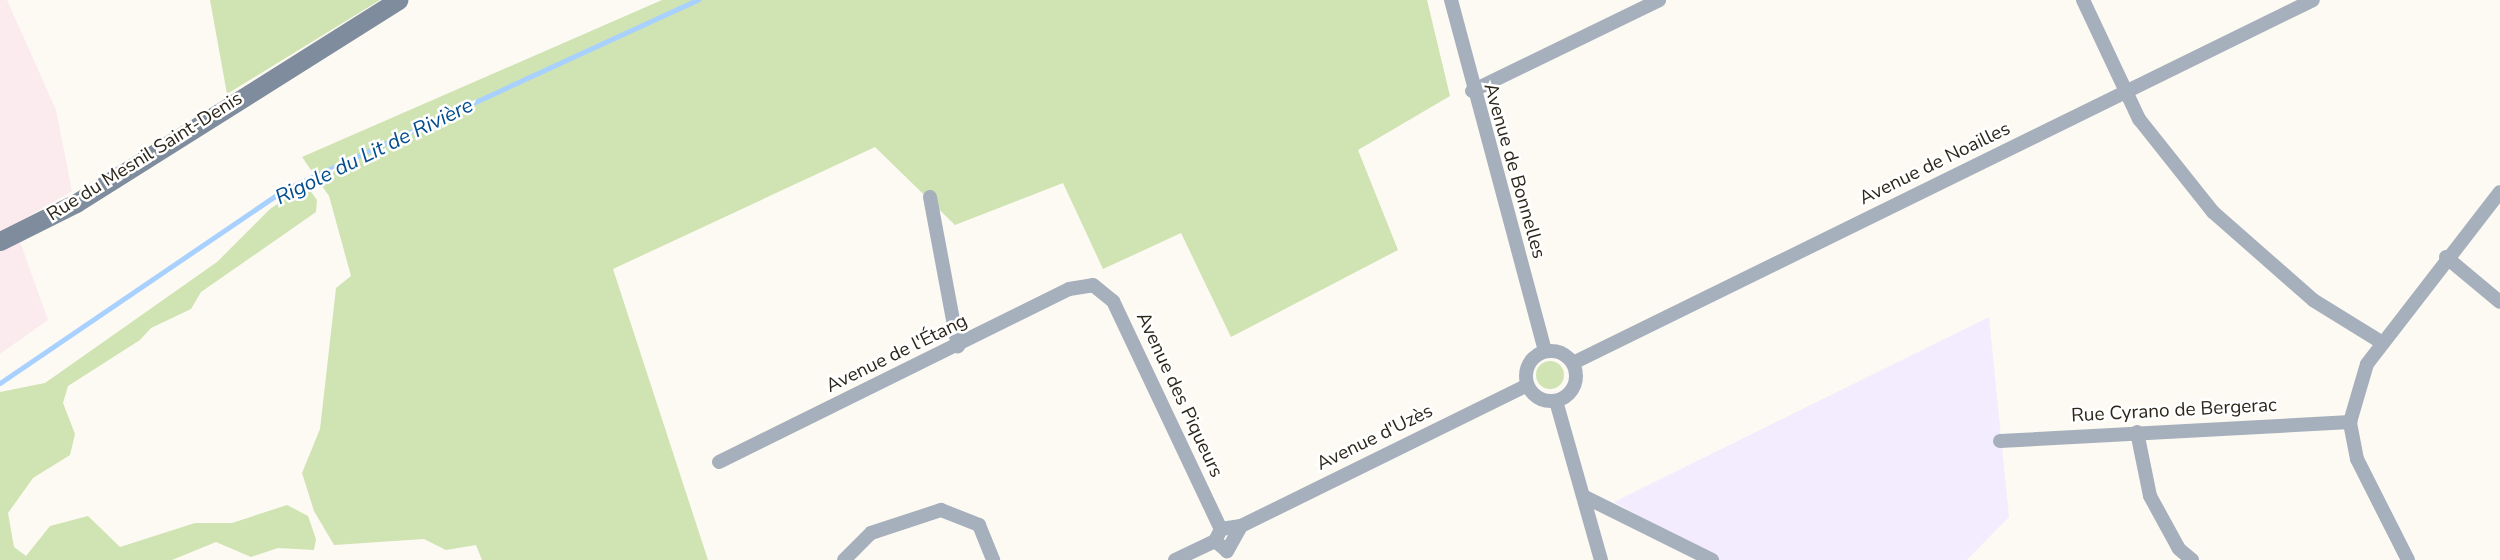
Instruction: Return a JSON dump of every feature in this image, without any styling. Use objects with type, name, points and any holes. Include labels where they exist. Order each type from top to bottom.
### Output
[{"type":"street","name":"Rue du Mesnil Saint-Denis","points":[[0,242],[76,203],[287,67],[398,0]]},
{"type":"street","name":"Avenue de Bonnelles","points":[[1451,0],[1472,91],[1545,351]]},
{"type":"street","points":[[1472,91],[1659,0]]},
{"type":"street","points":[[2083,0],[2139,118],[2213,212],[2313,300],[2381,342]]},
{"type":"street","name":"Avenue de Noailles","points":[[1573,363],[2313,0]]},
{"type":"street","points":[[2408,560],[2357,459],[2350,422],[2367,364],[2381,342],[2500,192]]},
{"type":"street","points":[[930,197],[958,346]]},
{"type":"street","points":[[2446,257],[2500,302]]},
{"type":"street","name":"Avenue de l'Étang","points":[[719,462],[1069,289],[1093,285]]},
{"type":"street","name":"Avenue des Piqueurs","points":[[1093,285],[1113,301],[1218,535]]},
{"type":"street","points":[[1545,351],[1561,353],[1573,363],[1574,386],[1556,401],[1542,400],[1527,385],[1527,368],[1545,351]]},
{"type":"street","name":"Avenue d'Uzès","points":[[1218,535],[1527,385]]},
{"type":"street","points":[[1556,401],[1601,560]]},
{"type":"street","name":"Rue Cyrano de Bergerac","points":[[2000,441],[2261,424],[2350,422]]},
{"type":"street","points":[[2137,432],[2150,496],[2179,548],[2192,560]]},
{"type":"street","points":[[1585,498],[1712,560]]},
{"type":"street","points":[[845,560],[872,533],[941,510],[979,526],[993,560]]},
{"type":"street","points":[[1227,556],[1241,526]]},
{"type":"street","points":[[1175,560],[1218,535],[1227,556]]},
{"type":"shaded area","points":[[0,0],[7,0],[56,110],[72,191],[14,225],[48,320],[0,354]]},
{"type":"shaded area","points":[[1989,317],[2009,517],[1967,560],[1718,560],[1614,502]]},
{"type":"green space","points":[[210,0],[380,0],[227,94]]},
{"type":"green space","points":[[662,0],[1427,0],[1450,96],[1358,150],[1398,250],[1231,337],[1181,233],[1103,269],[1063,183],[955,225],[875,147],[613,269],[708,560],[482,560],[476,545],[446,550],[424,539],[334,545],[314,511],[302,473],[320,429],[336,288],[351,276],[329,196],[302,157]]},
{"type":"green space","points":[[306,185],[317,200],[316,212],[201,292],[191,309],[151,328],[140,340],[68,386],[63,403],[75,434],[70,455],[33,478],[8,513],[14,547],[26,556],[50,526],[88,516],[120,547],[195,523],[232,523],[287,505],[308,516],[316,539],[314,550],[278,548],[251,557],[216,542],[172,560],[0,560],[0,392],[45,383],[217,262],[270,209]]},
{"type":"green space","points":[[1550,361],[1560,365],[1564,375],[1560,385],[1550,389],[1540,385],[1536,375],[1540,365]]},
{"type":"waterway","name":"Rigole du Lit de Rivière","points":[[0,383],[284,190],[698,0]]}]
